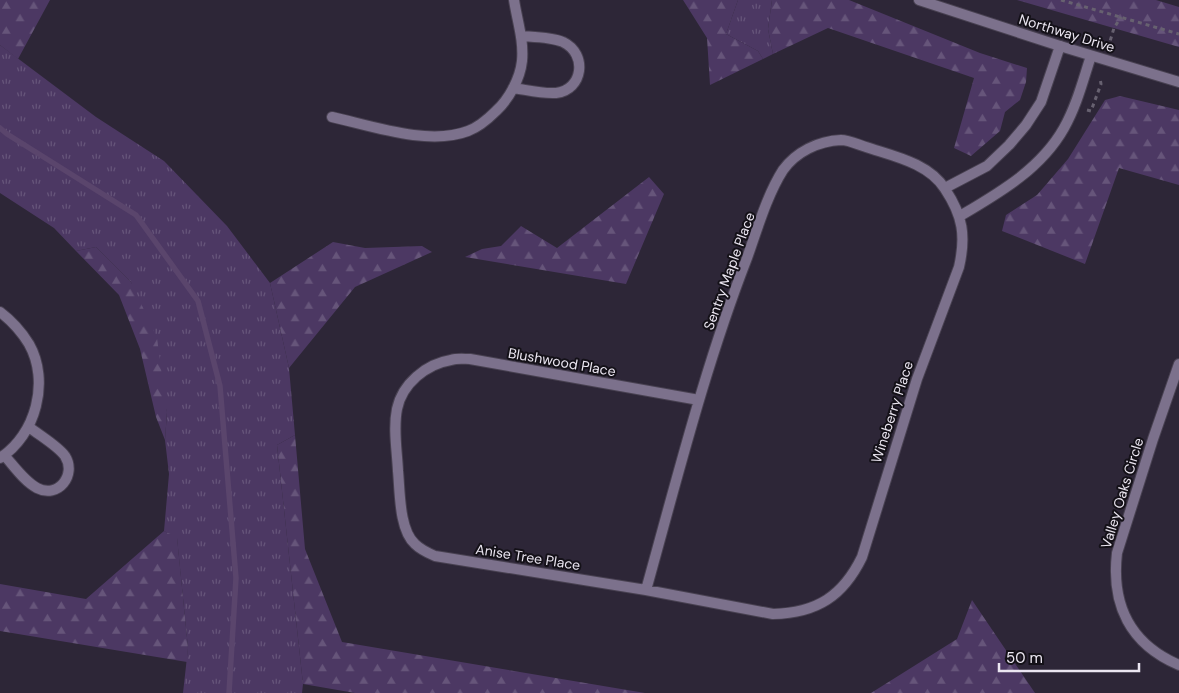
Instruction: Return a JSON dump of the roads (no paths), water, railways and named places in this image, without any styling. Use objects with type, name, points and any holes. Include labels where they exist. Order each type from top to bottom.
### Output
[{"type":"street","points":[[332,117],[430,137],[448,136],[468,131],[486,121],[502,106],[514,88],[522,62],[521,36],[514,0]]},
{"type":"street","name":"Northway Drive","points":[[919,0],[1091,56],[1179,82]]},
{"type":"street","points":[[514,88],[558,93],[566,90],[573,84],[580,64],[578,56],[563,42],[521,36]]},
{"type":"street","points":[[945,188],[987,166],[1009,145],[1041,102],[1060,46]]},
{"type":"street","points":[[960,216],[1002,191],[1029,170],[1051,146],[1064,129],[1074,108],[1091,56]]},
{"type":"street","name":"Sentry Maple Place","points":[[646,590],[699,400],[738,282],[775,184],[784,169],[796,156],[810,147],[826,142],[843,140],[898,157],[934,176],[945,188],[960,216]]},
{"type":"street","name":"Wineberry Place","points":[[820,604],[834,595],[847,582],[862,556],[917,379],[959,268],[963,232],[960,216]]},
{"type":"street","points":[[0,312],[20,330],[30,345],[36,363],[38,386],[36,408],[28,427],[18,443],[2,456],[37,488],[46,491],[54,490],[66,480],[69,472],[68,464],[64,455],[28,427]]},
{"type":"street","name":"Blushwood Place","points":[[422,372],[436,364],[452,359],[470,359],[699,400]]},
{"type":"street","name":"Valley Oaks Circle","points":[[1179,364],[1117,553],[1115,571],[1116,589],[1122,611],[1133,631],[1145,645],[1164,658],[1179,665]]},
{"type":"street","name":"Anise Tree Place","points":[[422,372],[403,393],[397,408],[395,432],[402,518],[414,544],[425,552],[435,556],[646,590],[773,614],[790,614],[805,611],[820,604]]},
{"type":"waterway","points":[[0,128],[136,215],[198,301],[220,386],[236,578],[229,693]]}]
